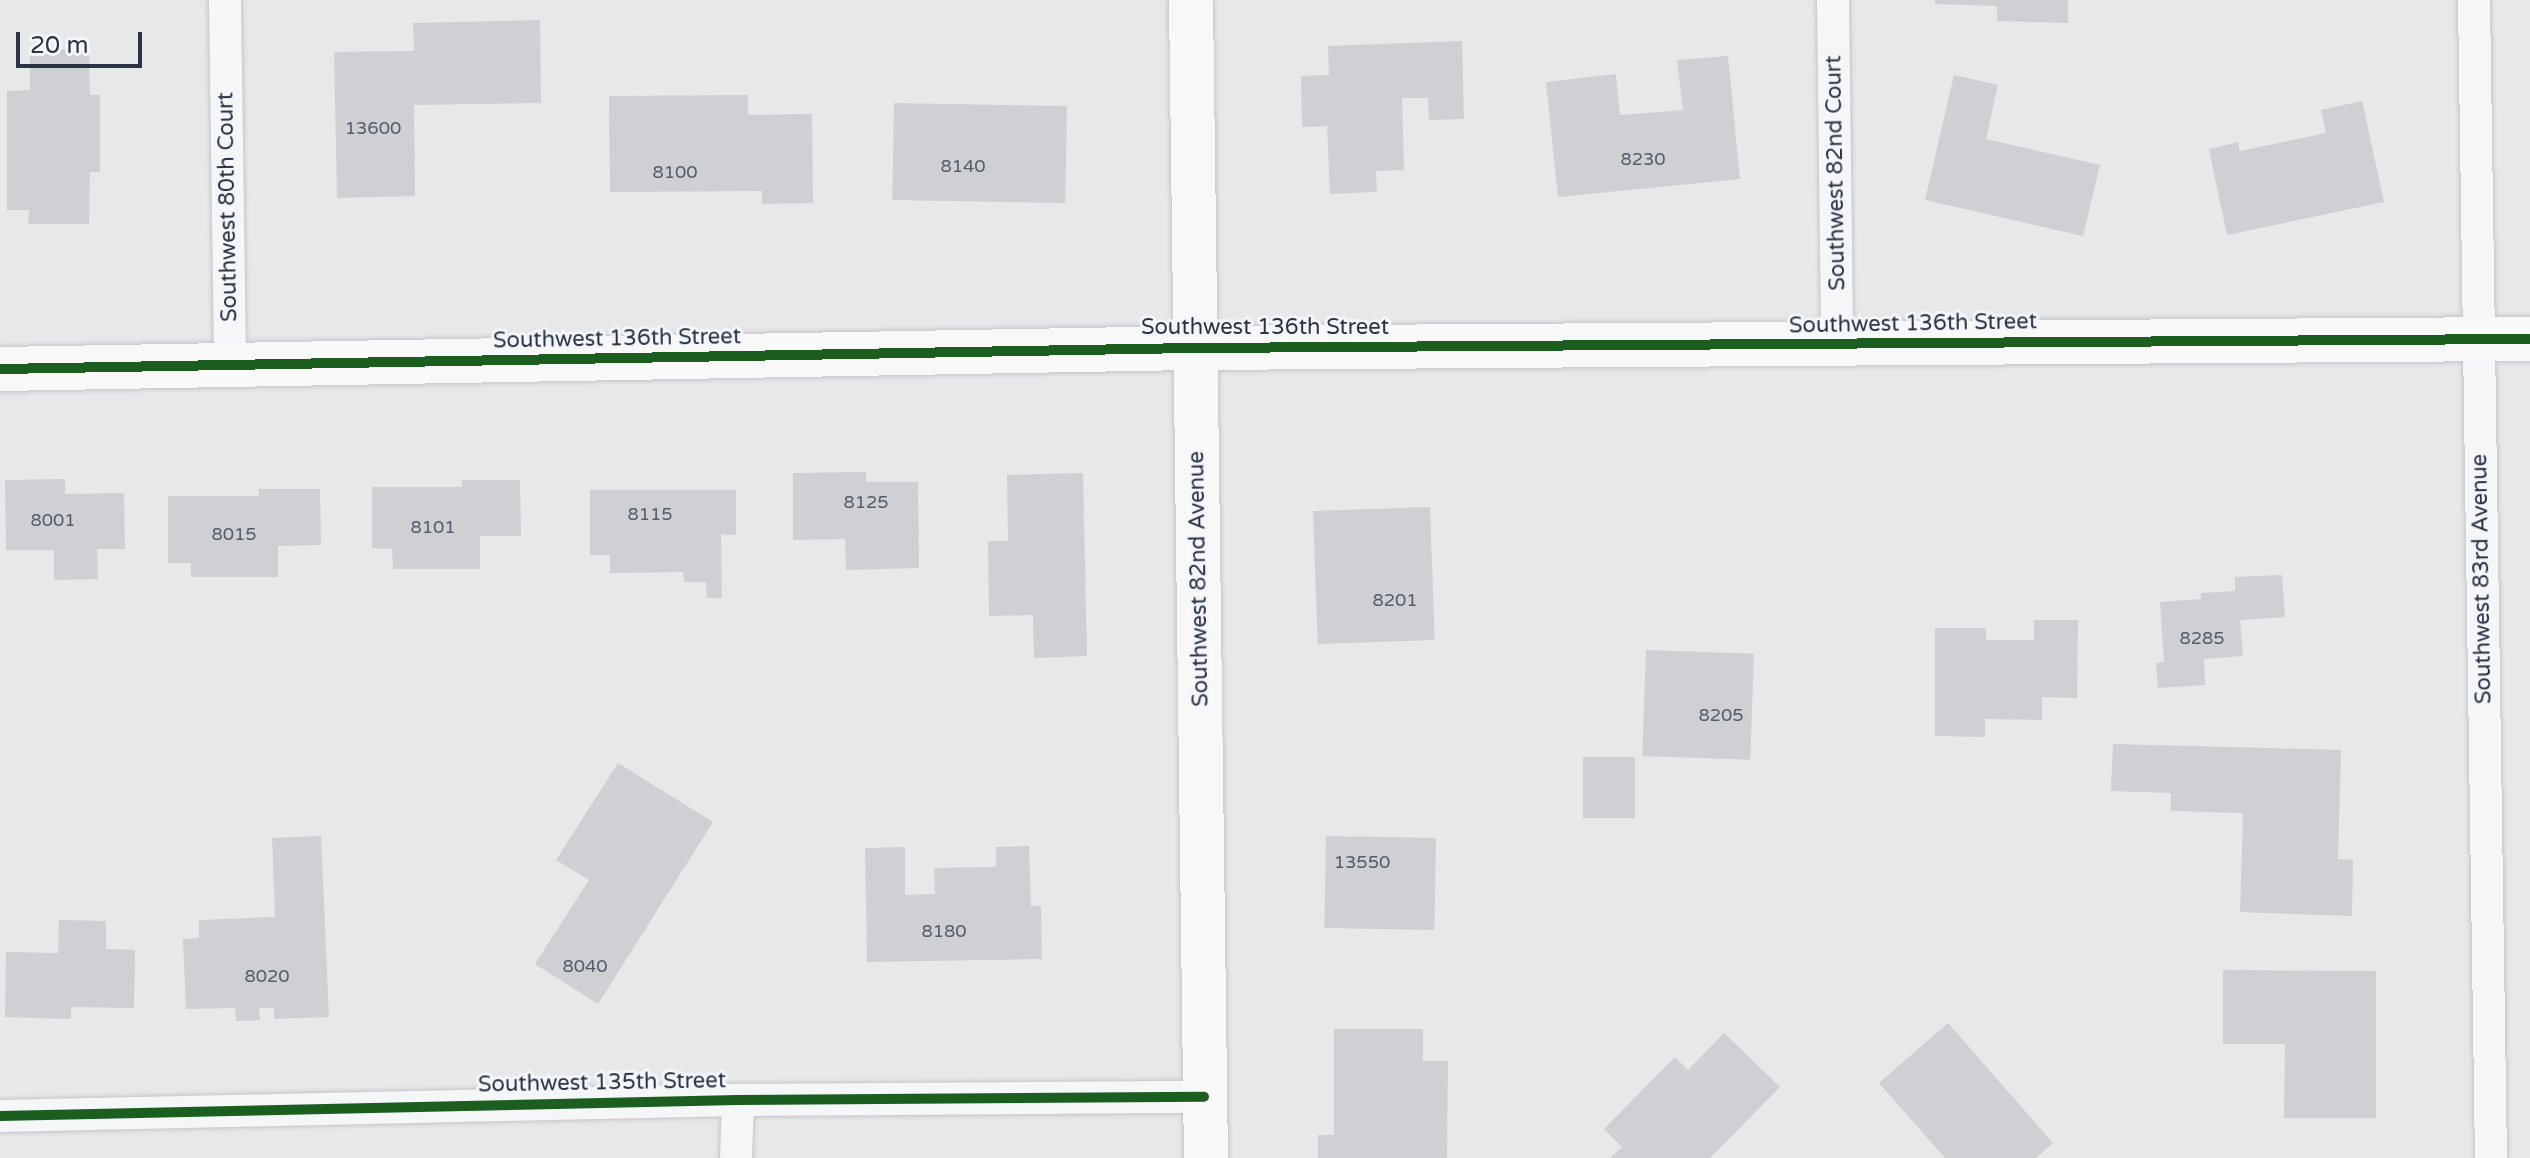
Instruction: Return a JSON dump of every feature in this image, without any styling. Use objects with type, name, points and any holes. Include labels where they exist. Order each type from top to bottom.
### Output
[{"type":"street","name":"Southwest 80th Court","points":[[225,0],[230,366]]},
{"type":"street","name":"Southwest 82nd Avenue","points":[[1191,0],[1206,1158]]},
{"type":"street","name":"Southwest 82nd Court","points":[[1833,0],[1837,345]]},
{"type":"street","name":"Southwest 83rd Avenue","points":[[2474,0],[2491,1158]]},
{"type":"street","name":"Southwest 136th Street","points":[[0,369],[1197,348],[2530,339]]},
{"type":"street","name":"Southwest 135th Street","points":[[0,1116],[738,1100],[1204,1097]]},
{"type":"street","points":[[736,1158],[738,1100]]},
{"type":"building","points":[[1935,0],[2068,0],[2068,23],[1997,21],[1997,6],[1935,4]]},
{"type":"building","points":[[540,20],[541,103],[414,105],[415,196],[337,198],[334,52],[414,51],[413,23]]},
{"type":"building","points":[[1462,41],[1464,119],[1429,120],[1428,98],[1402,98],[1404,170],[1376,171],[1377,192],[1330,194],[1327,126],[1302,127],[1301,76],[1329,75],[1328,46]]},
{"type":"building","points":[[89,49],[90,95],[100,95],[100,172],[90,172],[89,224],[28,224],[29,210],[7,210],[7,91],[30,90],[30,50]]},
{"type":"building","points":[[1728,56],[1740,179],[1558,197],[1546,82],[1616,74],[1620,115],[1683,110],[1677,60]]},
{"type":"building","points":[[1954,75],[1998,85],[1986,139],[2100,165],[2083,236],[1925,200]]},
{"type":"building","points":[[748,95],[748,115],[812,114],[813,203],[762,204],[762,191],[610,192],[609,96]]},
{"type":"building","points":[[2362,101],[2384,202],[2227,235],[2209,149],[2238,142],[2240,151],[2326,133],[2321,110]]},
{"type":"building","points":[[894,103],[1067,106],[1065,203],[892,200]]},
{"type":"building","points":[[866,472],[866,482],[918,482],[919,568],[846,570],[845,539],[793,540],[793,473]]},
{"type":"building","points":[[1083,473],[1087,656],[1034,658],[1033,615],[989,616],[988,541],[1008,541],[1007,475]]},
{"type":"building","points":[[65,479],[65,494],[124,493],[125,549],[97,549],[98,579],[54,580],[54,550],[6,550],[5,480]]},
{"type":"building","points":[[462,480],[520,480],[521,536],[480,536],[480,569],[393,569],[392,549],[372,548],[372,487],[462,487]]},
{"type":"building","points":[[259,489],[320,489],[321,545],[278,546],[278,577],[191,577],[191,563],[168,563],[168,496],[259,496]]},
{"type":"building","points":[[590,490],[736,490],[736,535],[721,534],[722,598],[707,598],[706,582],[684,582],[683,572],[610,573],[610,555],[590,555]]},
{"type":"building","points":[[1430,507],[1435,640],[1318,644],[1313,511]]},
{"type":"building","points":[[2282,575],[2285,617],[2240,620],[2243,656],[2204,659],[2205,685],[2158,688],[2156,663],[2164,662],[2160,602],[2201,599],[2201,593],[2235,591],[2235,577]]},
{"type":"building","points":[[2034,620],[2078,620],[2077,698],[2042,697],[2042,720],[1985,719],[1985,737],[1935,736],[1935,628],[1986,628],[1986,640],[2034,640]]},
{"type":"building","points":[[1646,650],[1754,654],[1750,760],[1642,756]]},
{"type":"building","points":[[2113,744],[2341,750],[2338,859],[2353,860],[2352,916],[2240,912],[2243,813],[2171,811],[2171,793],[2111,791]]},
{"type":"building","points":[[1583,757],[1635,757],[1635,818],[1583,818]]},
{"type":"building","points":[[618,763],[713,822],[598,1004],[535,964],[589,880],[556,860]]},
{"type":"building","points":[[321,836],[329,1017],[274,1019],[274,1008],[259,1008],[260,1020],[236,1021],[235,1008],[186,1009],[183,939],[199,938],[199,920],[275,917],[272,838]]},
{"type":"building","points":[[1326,836],[1436,838],[1434,930],[1324,928]]},
{"type":"building","points":[[1029,846],[1031,906],[1041,906],[1042,959],[867,962],[865,848],[905,847],[905,895],[935,894],[934,868],[996,867],[996,847]]},
{"type":"building","points":[[59,920],[106,921],[106,949],[135,950],[134,1008],[71,1007],[71,1019],[5,1017],[6,952],[58,953]]},
{"type":"building","points":[[2223,970],[2376,971],[2376,1118],[2284,1118],[2285,1044],[2223,1044]]},
{"type":"building","points":[[1948,1023],[2053,1143],[2036,1158],[1945,1158],[1879,1083]]},
{"type":"building","points":[[1334,1029],[1423,1029],[1423,1061],[1448,1061],[1447,1158],[1318,1158],[1318,1135],[1334,1135]]},
{"type":"building","points":[[1724,1033],[1780,1087],[1710,1158],[1610,1158],[1622,1147],[1604,1129],[1675,1057],[1688,1070]]},
{"type":"cycle path","points":[[0,369],[1197,348],[2530,339]]},
{"type":"cycle path","points":[[0,1116],[738,1100],[1204,1097]]}]
